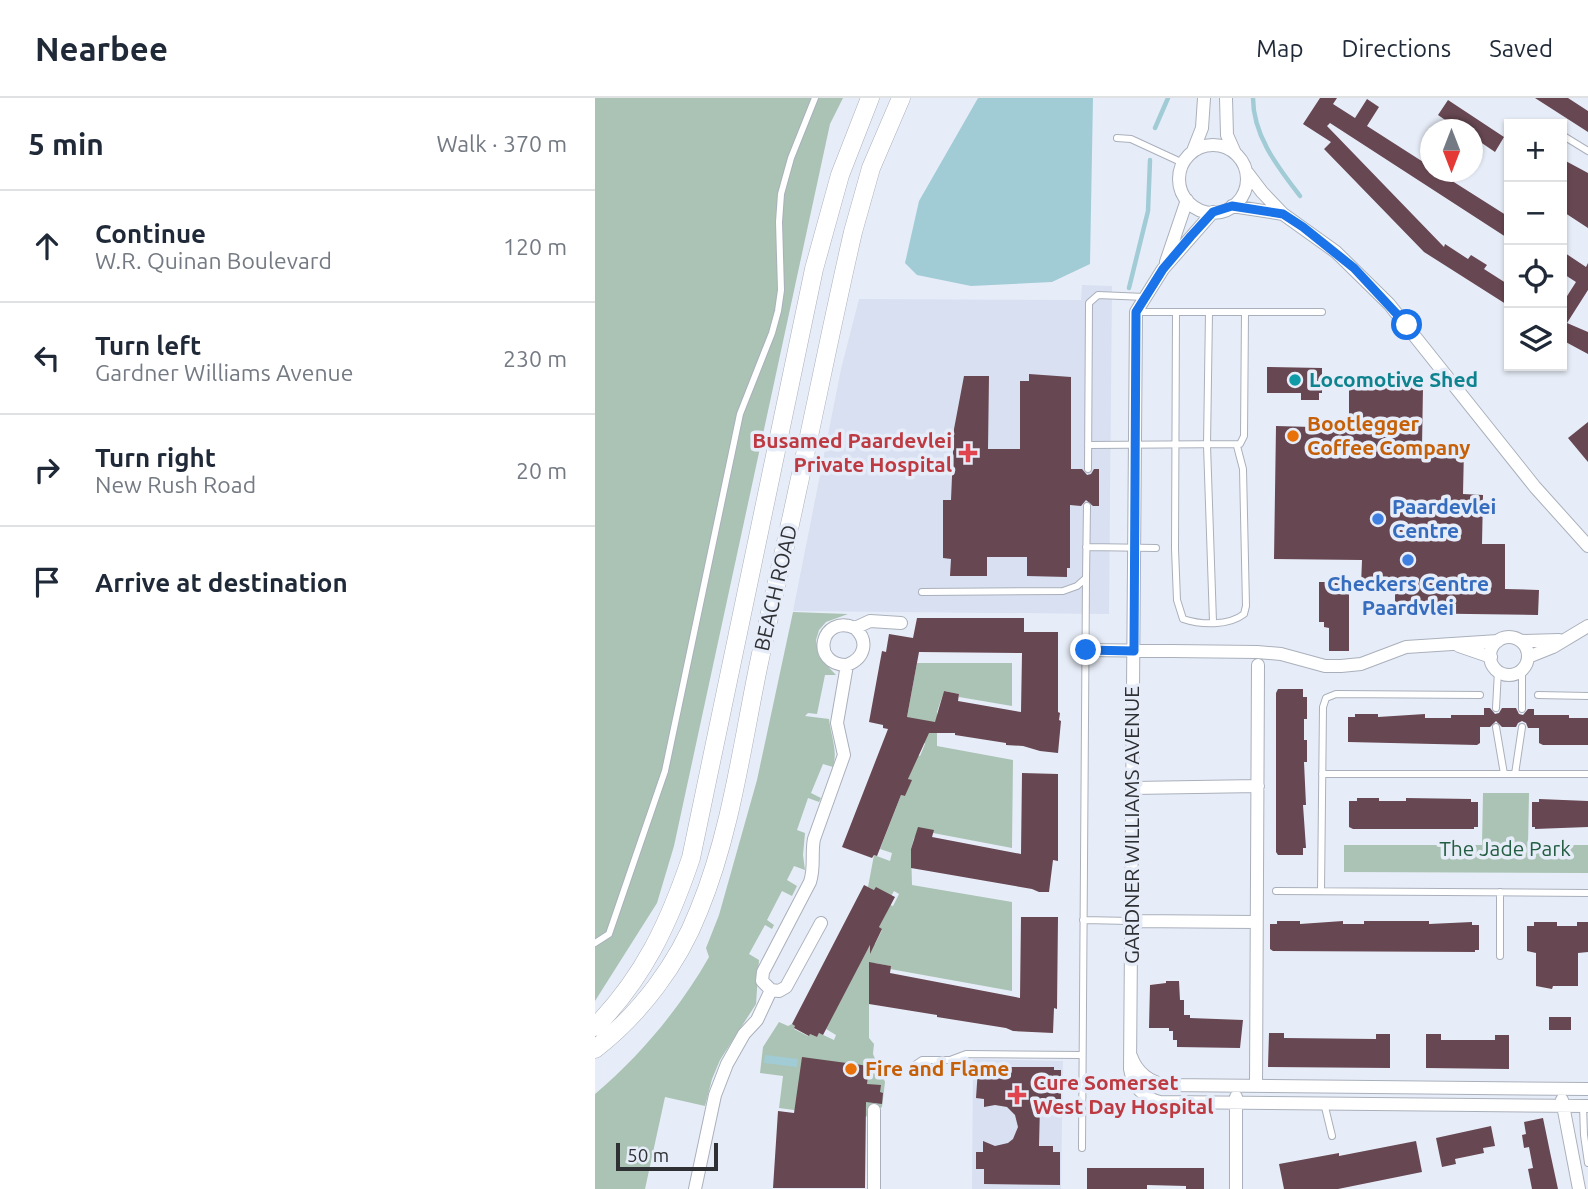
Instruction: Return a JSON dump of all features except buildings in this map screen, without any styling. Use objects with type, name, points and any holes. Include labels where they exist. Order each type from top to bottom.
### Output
[{"type":"main road","name":"BEACH ROAD","points":[[595,1027],[625,994],[659,940],[691,858],[814,269],[840,175],[870,98]]},
{"type":"main road","name":"BEACH ROAD","points":[[595,1049],[612,1036],[640,1006],[669,968],[699,911],[718,853],[853,232],[871,168],[901,98]]},
{"type":"street","points":[[1204,98],[1202,128],[1193,151],[1183,163],[1179,180],[1187,200],[1203,211],[1213,212],[1232,206],[1283,214]]},
{"type":"street","points":[[1226,98],[1227,135],[1246,171],[1262,192],[1283,214],[1335,252],[1389,304],[1535,487],[1588,546]]},
{"type":"street","points":[[1193,151],[1214,145],[1235,153]]},
{"type":"street","points":[[1232,206],[1244,191],[1246,171]]},
{"type":"street","points":[[1163,269],[1187,200]]},
{"type":"street","points":[[1136,312],[1163,269],[1213,212]]},
{"type":"street","name":"GARDNER WILLIAMS AVENUE","points":[[1136,312],[1130,1052],[1133,1082],[1142,1093],[1153,1100],[1414,1107],[1585,1106]]},
{"type":"street","points":[[855,628],[862,637],[863,649],[857,659],[847,664],[834,663],[823,647],[830,629],[842,625],[855,628],[870,621],[901,623]]},
{"type":"street","points":[[1528,657],[1553,648],[1588,626]]},
{"type":"street","points":[[1086,650],[1257,652],[1281,654],[1334,667],[1361,664],[1406,647],[1498,641],[1509,637],[1521,641],[1567,639]]},
{"type":"street","points":[[1498,641],[1491,651],[1491,657],[1498,671],[1513,674],[1522,670],[1528,657],[1528,651],[1521,641]]},
{"type":"street","points":[[1455,645],[1491,657]]},
{"type":"street","points":[[821,923],[786,987],[779,991],[764,985],[763,972],[810,882],[814,869],[814,839],[843,761],[844,748],[837,723],[847,664]]},
{"type":"street","points":[[1256,1086],[1258,664]]},
{"type":"street","points":[[1132,788],[1258,786]]},
{"type":"street","points":[[1131,921],[1256,922]]},
{"type":"street","points":[[695,1189],[715,1095],[723,1074],[737,1043],[757,1020],[771,990]]},
{"type":"street","points":[[1130,1052],[1141,1073],[1160,1084],[1588,1088]]},
{"type":"street","points":[[1235,1189],[1236,1086]]},
{"type":"street","points":[[1563,1088],[1562,1105],[1579,1189]]},
{"type":"street","points":[[874,1110],[874,1189]]},
{"type":"lane","points":[[595,943],[609,934],[665,771],[740,414],[778,311],[781,290],[779,222],[790,158],[815,98]]},
{"type":"lane","points":[[1117,138],[1131,139],[1183,163]]},
{"type":"lane","points":[[1567,138],[1588,151]]},
{"type":"lane","points":[[1088,469],[1089,303],[1098,295],[1146,297]]},
{"type":"lane","points":[[1136,312],[1322,312]]},
{"type":"lane","points":[[1175,312],[1175,550],[1179,611],[1183,619],[1193,622],[1233,621],[1244,614],[1243,469],[1237,446]]},
{"type":"lane","points":[[1209,312],[1207,446],[1213,622]]},
{"type":"lane","points":[[1088,445],[1237,446],[1243,442],[1245,312]]},
{"type":"lane","points":[[1082,1148],[1087,506]]},
{"type":"lane","points":[[1086,547],[1156,548]]},
{"type":"lane","points":[[922,592],[1063,591],[1083,583],[1086,579]]},
{"type":"lane","points":[[1522,670],[1522,709]]},
{"type":"lane","points":[[1496,708],[1498,671]]},
{"type":"lane","points":[[1321,891],[1323,707],[1327,698],[1336,694],[1480,695]]},
{"type":"lane","points":[[1538,695],[1588,695]]},
{"type":"lane","points":[[1496,727],[1504,774]]},
{"type":"lane","points":[[1514,774],[1522,727]]},
{"type":"lane","points":[[1322,774],[1588,774]]},
{"type":"lane","points":[[1276,891],[1588,892]]},
{"type":"lane","points":[[1500,892],[1500,956]]},
{"type":"lane","points":[[1083,920],[1131,921]]},
{"type":"lane","points":[[916,1064],[922,1060],[950,1060],[966,1054],[1082,1055]]},
{"type":"lane","points":[[1324,1103],[1332,1136]]},
{"type":"lane","points":[[1585,1106],[1584,1135],[1588,1163]]},
{"type":"shaded area","points":[[978,98],[1093,98],[1090,264],[1052,282],[971,286],[917,275],[905,263],[919,201]]},
{"type":"shaded area","name":"Busamed Paardevlei Private Hospital","points":[[1082,285],[1112,286],[1109,614],[793,611],[841,369],[859,299],[1081,300]]},
{"type":"shaded area","points":[[765,1055],[798,1059],[797,1067],[764,1063]]},
{"type":"shaded area","name":"Cure Somerset West Day Hospital","points":[[973,1059],[1063,1061],[1061,1189],[972,1189]]},
{"type":"green space","points":[[595,98],[843,98],[830,124],[674,846],[657,903],[595,1001]]},
{"type":"green space","points":[[793,612],[848,614],[826,622],[819,630],[816,640],[819,657],[836,675],[825,675],[817,714],[808,713],[805,716],[829,719],[835,755],[833,767],[823,764],[811,793],[821,798],[819,802],[808,798],[797,830],[805,833],[805,870],[794,866],[787,880],[797,886],[792,896],[782,891],[767,920],[774,925],[772,929],[765,925],[749,954],[759,960],[756,1004],[720,1060],[705,1106],[665,1097],[645,1189],[595,1189],[595,1094],[628,1064],[658,1030],[709,957],[706,948],[719,915],[757,780]]},
{"type":"green space","points":[[917,663],[1012,663],[1012,706],[959,697],[959,694],[944,691],[937,712],[937,746],[1013,760],[1012,848],[933,833],[933,830],[914,838],[911,849],[912,885],[1012,902],[1012,991],[890,969],[890,966],[875,963],[869,984],[869,1038],[874,1044],[873,1054],[885,1082],[882,1107],[862,1119],[779,1108],[783,1076],[760,1073],[763,1047],[779,1022],[788,1026],[792,1024],[794,1029],[808,1036],[810,1034],[817,1037],[819,1033],[834,1040],[836,1035],[826,1029],[871,943],[875,944],[882,930],[879,927],[890,905],[893,906],[899,894],[894,891],[890,898],[868,887],[874,855],[890,861],[892,853],[880,849],[901,795],[905,796],[911,781],[908,779],[917,755],[920,756],[925,744],[907,717]]},
{"type":"green space","name":"The Jade Park","points":[[1483,793],[1529,793],[1528,845],[1588,845],[1588,873],[1344,872],[1344,845],[1482,845]]},
{"type":"waterway","points":[[1155,128],[1168,98]]},
{"type":"waterway","points":[[1253,98],[1262,138],[1275,162],[1300,196]]},
{"type":"waterway","points":[[1129,288],[1148,211],[1150,160]]},
{"type":"place","name":"Locomotive Shed","points":[[1295,380]]},
{"type":"place","name":"Bootlegger Coffee Company","points":[[1293,436]]},
{"type":"place","name":"Busamed Paardevlei Private Hospital","points":[[968,453]]},
{"type":"place","name":"Paardevlei Centre","points":[[1378,519]]},
{"type":"place","name":"Checkers Centre Paardvlei","points":[[1408,560]]},
{"type":"place","name":"Fire and Flame","points":[[851,1069]]},
{"type":"place","name":"Cure Somerset West Day Hospital","points":[[1017,1095]]},
{"type":"route","points":[[1086,650],[1134,651],[1136,312],[1163,269],[1213,212],[1232,206],[1283,214],[1354,268],[1407,325]]}]
